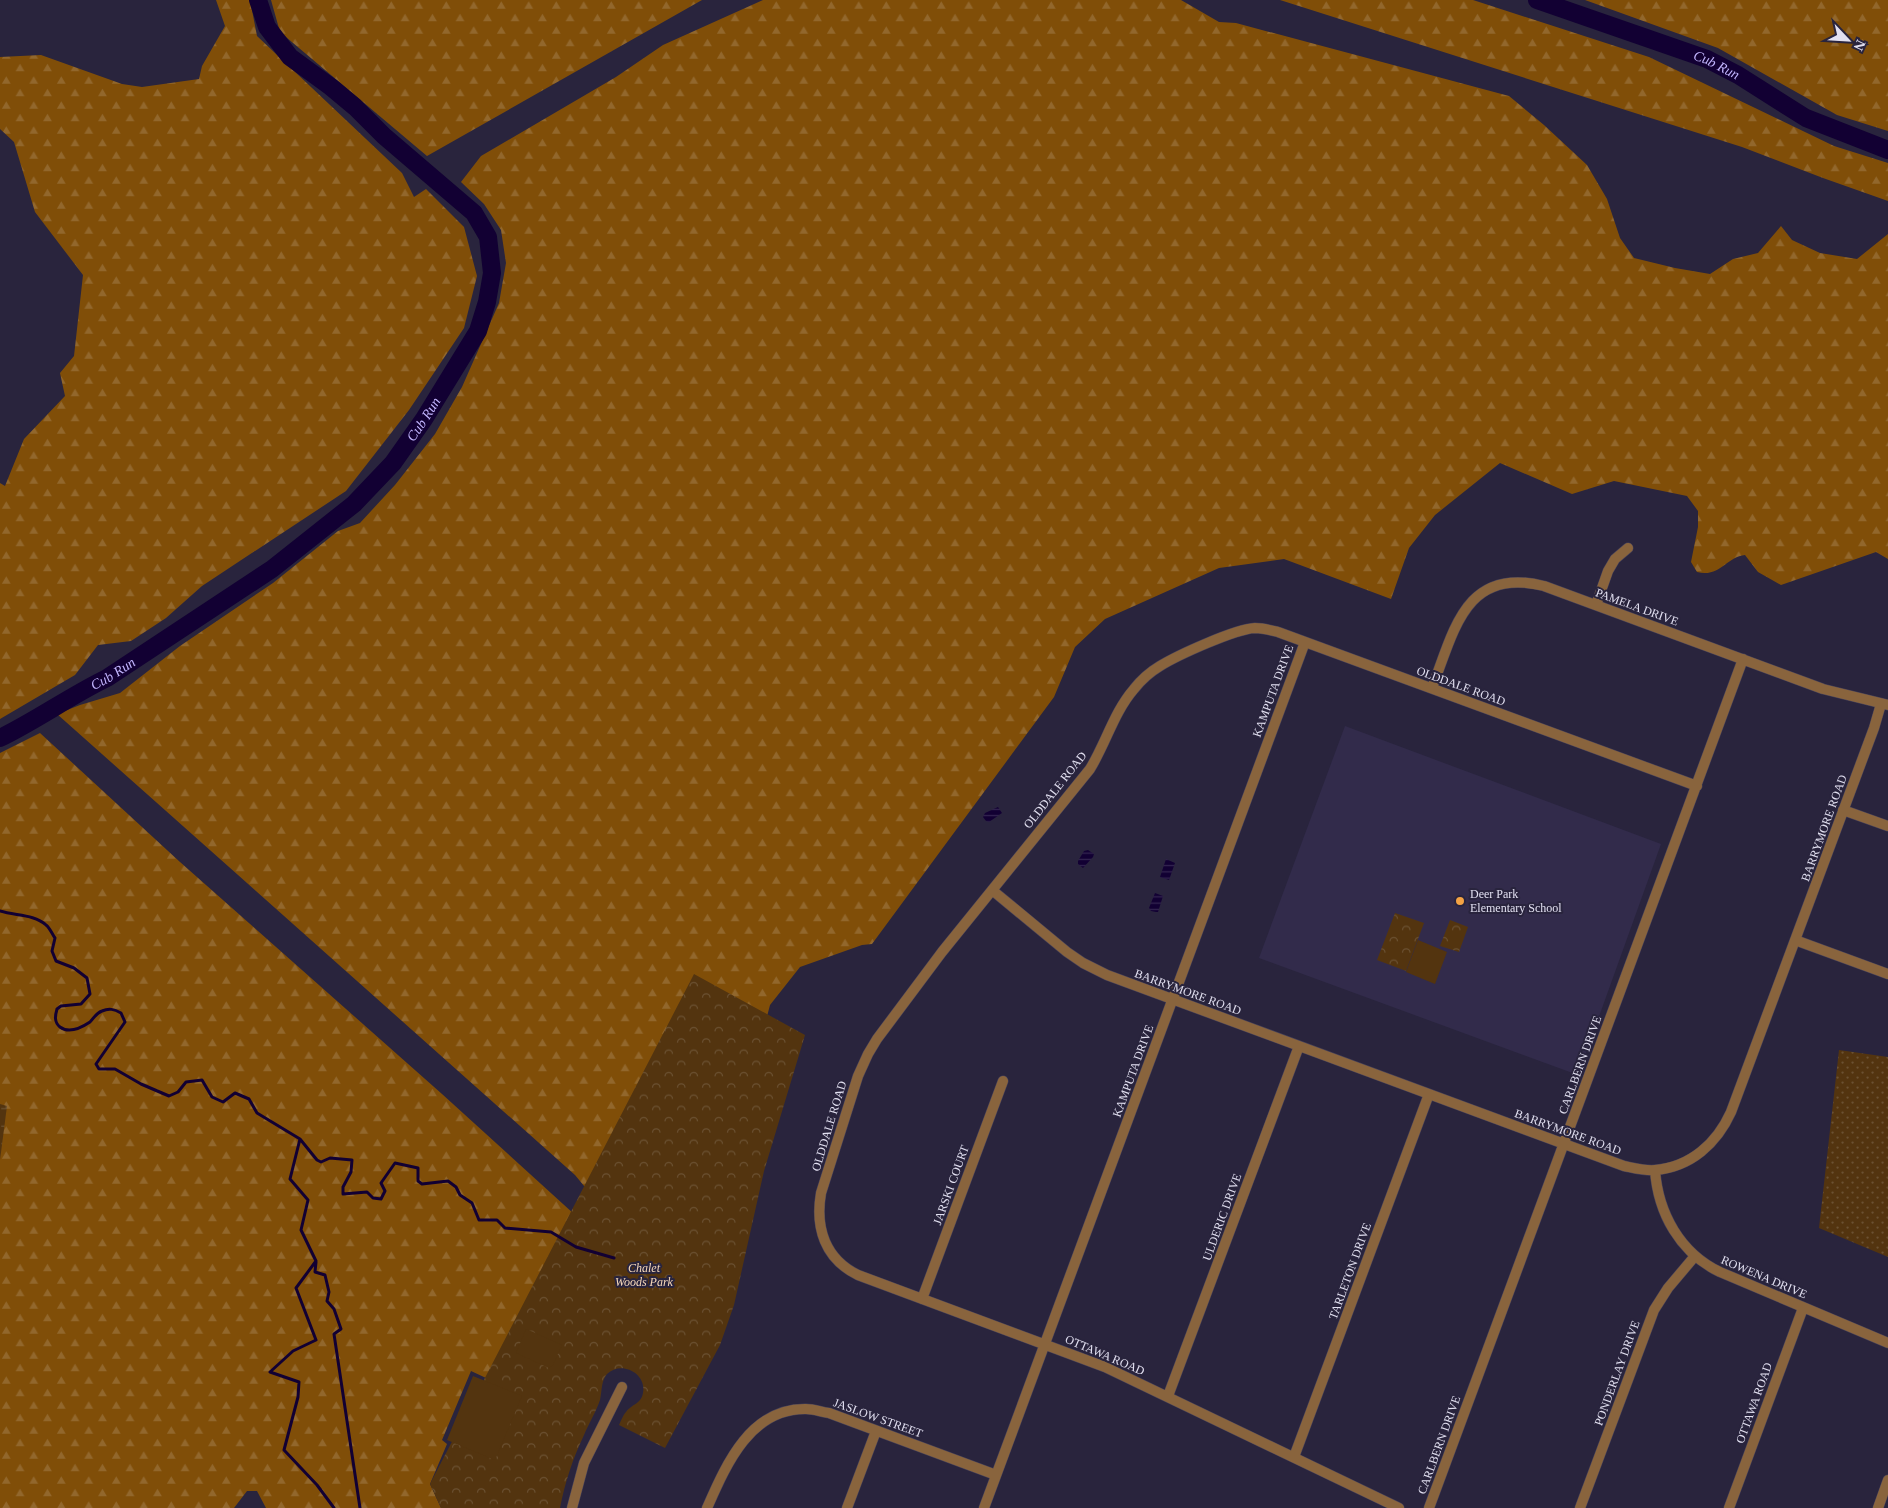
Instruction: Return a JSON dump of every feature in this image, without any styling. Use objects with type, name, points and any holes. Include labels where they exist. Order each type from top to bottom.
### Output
[{"type":"street","points":[[1596,605],[1608,571],[1615,559],[1628,548]]},
{"type":"street","name":"PAMELA DRIVE","points":[[1432,688],[1461,614],[1470,602],[1486,590],[1497,585],[1513,582],[1530,582],[1823,689],[1884,704]]},
{"type":"street","name":"OLDDALE ROAD","points":[[819,1218],[821,1193],[858,1076],[868,1054],[942,952],[1090,768],[1098,756],[1122,705],[1134,688],[1150,673],[1172,660],[1242,630],[1255,628],[1270,630],[1697,786]]},
{"type":"street","name":"KAMPUTA DRIVE","points":[[984,1508],[1305,642]]},
{"type":"street","name":"CARLBERN DRIVE","points":[[1429,1508],[1743,659]]},
{"type":"street","name":"BARRYMORE ROAD","points":[[992,890],[1083,963],[1108,975],[1624,1166],[1655,1170],[1676,1165],[1695,1157],[1711,1144],[1724,1128],[1732,1112],[1884,704]]},
{"type":"street","points":[[1844,810],[1888,826]]},
{"type":"street","points":[[1795,940],[1888,974]]},
{"type":"street","name":"ULDERIC DRIVE","points":[[1168,1396],[1299,1046]]},
{"type":"street","name":"JARSKI COURT","points":[[922,1299],[1003,1081]]},
{"type":"street","name":"TARLETON DRIVE","points":[[1294,1457],[1429,1094]]},
{"type":"street","name":"ROWENA DRIVE","points":[[1655,1170],[1658,1196],[1662,1209],[1675,1233],[1695,1256],[1720,1272],[1888,1343]]},
{"type":"street","name":"OTTAWA ROAD","points":[[819,1218],[825,1243],[840,1263],[858,1275],[1105,1367],[1400,1508]]},
{"type":"street","name":"PONDERLAY DRIVE","points":[[1580,1508],[1654,1310],[1668,1288],[1695,1256]]},
{"type":"street","name":"OTTAWA ROAD","points":[[1729,1508],[1804,1308]]},
{"type":"street","points":[[572,1508],[584,1463],[622,1387]]},
{"type":"street","name":"JASLOW STREET","points":[[707,1508],[739,1446],[754,1428],[767,1419],[787,1411],[808,1409],[829,1413],[996,1474]]},
{"type":"street","points":[[847,1508],[876,1431]]},
{"type":"street","points":[[1878,1508],[1888,1480]]},
{"type":"shaded area","name":"Deer Park Elementary School","points":[[1345,726],[1661,844],[1578,1075],[1259,958]]},
{"type":"shaded area","points":[[998,807],[1002,813],[989,822],[986,821],[983,817],[985,813]]},
{"type":"shaded area","points":[[1088,850],[1094,854],[1083,868],[1078,864],[1078,861],[1084,851]]},
{"type":"shaded area","points":[[1166,859],[1175,863],[1169,880],[1160,877]]},
{"type":"shaded area","points":[[1155,893],[1163,896],[1158,912],[1151,911],[1149,908]]},
{"type":"green space","points":[[216,0],[250,0],[257,36],[402,173],[414,197],[426,189],[464,227],[477,276],[464,328],[409,410],[346,491],[202,586],[166,618],[131,641],[98,645],[75,675],[0,719],[0,483],[5,486],[24,439],[65,396],[60,373],[74,356],[83,275],[35,212],[14,142],[0,129],[0,57],[41,55],[122,84],[142,87],[199,79],[202,66],[225,26]]},
{"type":"green space","points":[[271,0],[702,0],[427,156],[280,32]]},
{"type":"green space","points":[[763,0],[1181,0],[1219,22],[1236,23],[1509,96],[1587,165],[1607,199],[1620,238],[1634,258],[1710,274],[1733,259],[1758,253],[1781,226],[1792,240],[1820,253],[1857,259],[1888,234],[1888,559],[1876,552],[1781,585],[1758,572],[1745,555],[1733,559],[1712,572],[1697,572],[1691,562],[1698,527],[1698,511],[1687,496],[1614,481],[1572,494],[1500,463],[1435,515],[1409,548],[1391,599],[1284,559],[1219,568],[1105,619],[1075,647],[1054,697],[872,944],[862,945],[800,967],[770,1005],[760,1043],[594,1198],[575,1175],[57,714],[120,693],[180,646],[273,583],[338,531],[360,523],[395,485],[435,434],[462,387],[499,303],[506,263],[501,230],[484,204],[461,182],[481,156],[616,77],[663,45]]},
{"type":"green space","points":[[1280,0],[1473,0],[1649,57],[1834,146],[1888,163],[1888,201],[1742,147]]},
{"type":"green space","points":[[1585,0],[1888,0],[1888,131],[1837,115],[1718,48]]},
{"type":"green space","points":[[40,733],[180,862],[442,1094],[574,1214],[499,1384],[471,1371],[442,1440],[447,1444],[430,1484],[441,1508],[266,1508],[257,1491],[247,1491],[234,1508],[0,1508],[0,753]]},
{"type":"green space","points":[[1395,913],[1424,923],[1406,971],[1377,960]]},
{"type":"green space","points":[[1450,920],[1468,927],[1459,952],[1440,946]]},
{"type":"green space","points":[[1418,940],[1447,952],[1435,984],[1406,972]]},
{"type":"green space","name":"Chalet Woods Park","points":[[694,974],[805,1035],[764,1171],[734,1305],[720,1345],[665,1448],[619,1425],[628,1409],[642,1397],[643,1386],[641,1380],[632,1371],[619,1368],[607,1374],[604,1380],[597,1409],[573,1461],[560,1508],[441,1508],[430,1484]]},
{"type":"green space","points":[[1839,1050],[1888,1057],[1888,1257],[1819,1228]]},
{"type":"green space","points":[[0,1104],[7,1106],[0,1160]]},
{"type":"green space","points":[[526,1329],[562,1345],[553,1365],[549,1368],[516,1353]]},
{"type":"green space","points":[[473,1376],[522,1396],[495,1460],[447,1440]]},
{"type":"waterway","name":"Cub Run","points":[[0,738],[107,678],[272,569],[354,504],[393,463],[424,419],[478,331],[487,302],[492,273],[488,237],[474,213],[384,136],[355,107],[290,57],[267,27],[258,0]]},
{"type":"waterway","name":"Cub Run","points":[[1537,0],[1707,59],[1738,75],[1806,118],[1888,150]]},
{"type":"waterway","points":[[0,911],[41,921],[50,929],[55,938],[52,951],[56,961],[74,968],[87,978],[90,994],[81,1004],[61,1006],[57,1009],[56,1019],[60,1027],[67,1030],[79,1028],[90,1022],[98,1013],[107,1009],[121,1013],[125,1022],[96,1064],[99,1069],[115,1069],[141,1084],[169,1096],[178,1092],[186,1082],[202,1080],[212,1097],[223,1102],[235,1093],[249,1099],[257,1113],[300,1139],[290,1179],[308,1200],[301,1230],[316,1261],[296,1288],[316,1340],[293,1351],[270,1372],[299,1382],[298,1397],[284,1450],[317,1485],[334,1508]]},
{"type":"waterway","points":[[300,1139],[317,1160],[321,1162],[330,1158],[352,1160],[351,1172],[343,1187],[343,1194],[367,1192],[373,1198],[381,1199],[385,1191],[381,1183],[395,1163],[418,1168],[418,1181],[422,1184],[448,1181],[456,1187],[460,1195],[472,1203],[479,1220],[497,1220],[505,1228],[551,1232],[576,1247],[614,1258]]},
{"type":"waterway","points":[[316,1262],[315,1272],[325,1275],[329,1292],[327,1301],[334,1309],[341,1329],[334,1334],[360,1508]]},
{"type":"place","name":"Deer Park Elementary School","points":[[1460,901]]}]
